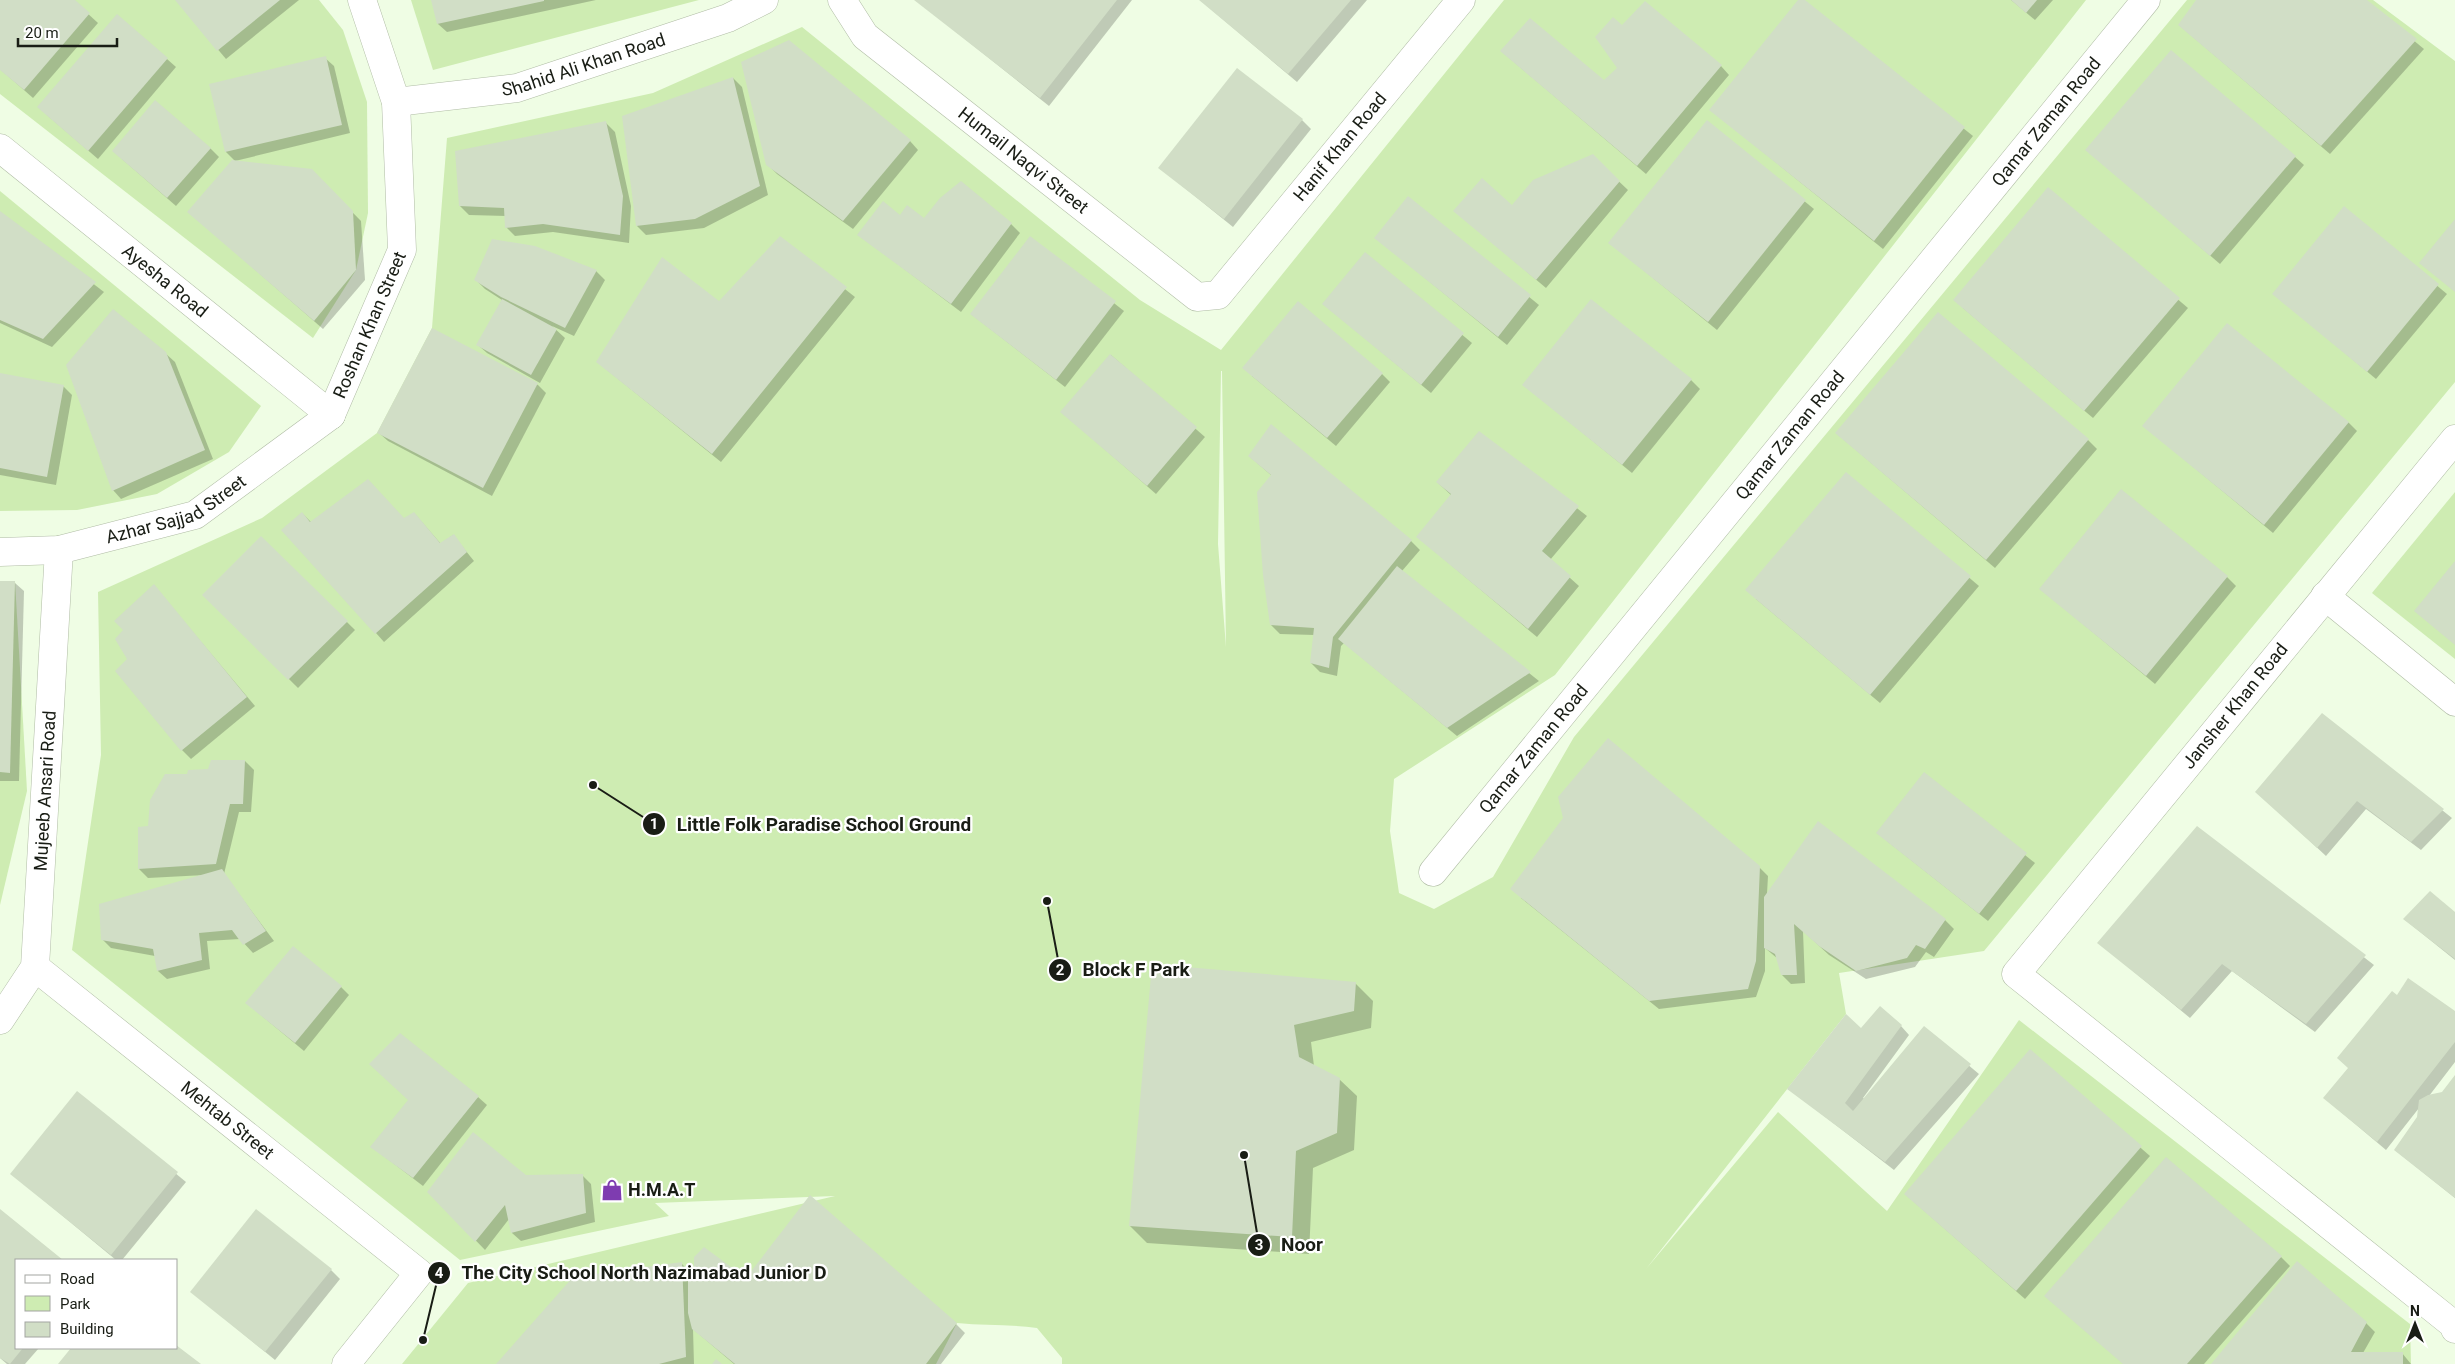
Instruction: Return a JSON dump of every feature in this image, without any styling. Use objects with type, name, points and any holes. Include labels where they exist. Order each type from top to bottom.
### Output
[{"type":"street","name":"Roshan Khan Street","points":[[331,415],[402,250],[396,102],[362,0]]},
{"type":"street","name":"Shahid Ali Khan Road","points":[[396,102],[517,88],[728,18],[764,0]]},
{"type":"street","name":"Humail Naqvi Street","points":[[842,0],[865,36],[1197,297],[1218,295]]},
{"type":"street","name":"Hanif Khan Road","points":[[1218,295],[1461,0]]},
{"type":"street","name":"Qamar Zaman Road","points":[[1433,872],[2146,0]]},
{"type":"street","name":"Ayesha Road","points":[[0,148],[331,415]]},
{"type":"street","name":"Azhar Sajjad Street","points":[[0,552],[59,550],[195,515],[331,415]]},
{"type":"street","name":"Jansher Khan Road","points":[[2455,439],[2016,974],[2454,1325],[2455,1329]]},
{"type":"street","name":"Mujeeb Ansari Road","points":[[35,967],[59,550]]},
{"type":"street","points":[[2325,596],[2455,702]]},
{"type":"street","points":[[0,1020],[35,967]]},
{"type":"street","name":"Mehtab Street","points":[[35,967],[419,1273],[346,1364]]},
{"type":"green space","points":[[0,0],[319,0],[343,30],[367,102],[368,213],[356,270],[313,338],[0,94]]},
{"type":"green space","points":[[411,0],[699,0],[433,70]]},
{"type":"green space","points":[[1504,0],[2086,0],[1555,675],[1394,779],[1390,831],[1399,893],[1434,909],[1493,877],[1574,737],[2187,0],[2373,0],[2455,61],[2455,382],[1984,951],[1839,973],[1846,1014],[1646,1269],[1778,1112],[1887,1211],[2019,1020],[2410,1324],[2411,1364],[1062,1364],[1062,1358],[1037,1328],[957,1323],[936,1364],[402,1364],[468,1283],[835,1196],[655,1203],[669,1216],[460,1260],[72,950],[101,755],[98,592],[262,518],[377,433],[432,328],[447,138],[653,93],[802,27],[1140,300],[1221,350]],"holes":[[[1222,371],[1226,647],[1218,544]]]},
{"type":"green space","points":[[0,191],[261,406],[229,452],[157,494],[77,510],[0,511]]},
{"type":"green space","points":[[2455,492],[2455,659],[2372,593]]},
{"type":"green space","points":[[0,581],[15,581],[27,791],[0,905]]},
{"type":"building","points":[[0,0],[75,0],[90,13],[24,90],[0,70]]},
{"type":"building","points":[[175,0],[280,0],[217,51]]},
{"type":"building","points":[[431,0],[544,0],[544,1],[437,24]]},
{"type":"building","points":[[914,0],[1117,0],[1040,98]]},
{"type":"building","points":[[1199,0],[1351,0],[1288,74]]},
{"type":"building","points":[[1798,0],[1805,0],[1965,127],[1874,241],[1709,110]]},
{"type":"building","points":[[2011,0],[2037,0],[2026,13]]},
{"type":"building","points":[[2196,0],[2367,0],[2417,39],[2321,146],[2178,25]]},
{"type":"building","points":[[1645,1],[1722,65],[1637,166],[1500,51],[1530,18],[1604,80],[1617,68],[1595,37],[1613,17],[1622,25]]},
{"type":"building","points":[[117,14],[168,58],[88,151],[37,107]]},
{"type":"building","points":[[789,40],[911,140],[843,221],[766,165],[741,62]]},
{"type":"building","points":[[2171,50],[2296,156],[2210,256],[2085,150]]},
{"type":"building","points":[[326,56],[342,125],[225,152],[209,84]]},
{"type":"building","points":[[1237,68],[1303,119],[1224,219],[1158,168]]},
{"type":"building","points":[[733,77],[760,186],[695,219],[636,226],[622,116]]},
{"type":"building","points":[[155,100],[211,148],[167,198],[112,151]]},
{"type":"building","points":[[1707,120],[1806,200],[1708,322],[1608,243]]},
{"type":"building","points":[[606,121],[623,196],[620,235],[543,224],[505,228],[504,208],[459,206],[455,151]]},
{"type":"building","points":[[1593,154],[1620,181],[1536,280],[1453,211],[1482,178],[1512,205],[1533,180]]},
{"type":"building","points":[[232,160],[312,169],[353,211],[356,270],[314,321],[187,212]]},
{"type":"building","points":[[961,181],[1012,223],[951,304],[857,235],[883,201],[900,215],[907,205],[924,218],[940,198]]},
{"type":"building","points":[[2048,187],[2180,298],[2084,411],[1953,300]]},
{"type":"building","points":[[1408,196],[1531,295],[1498,337],[1374,238]]},
{"type":"building","points":[[2344,206],[2439,284],[2367,372],[2272,294]]},
{"type":"building","points":[[0,211],[96,282],[43,339],[0,320]]},
{"type":"building","points":[[2455,219],[2455,292],[2419,263]]},
{"type":"building","points":[[780,236],[847,287],[712,454],[596,362],[662,257],[719,301]]},
{"type":"building","points":[[1030,236],[1116,301],[1056,380],[970,314]]},
{"type":"building","points":[[492,239],[535,246],[597,270],[565,328],[501,297],[474,280]]},
{"type":"building","points":[[1365,252],[1464,333],[1421,385],[1322,304]]},
{"type":"building","points":[[502,299],[557,329],[531,375],[476,345]]},
{"type":"building","points":[[1591,299],[1692,379],[1622,465],[1522,385]]},
{"type":"building","points":[[1298,301],[1383,373],[1327,438],[1242,368]]},
{"type":"building","points":[[113,309],[166,352],[205,450],[112,491],[66,365]]},
{"type":"building","points":[[1938,312],[2089,439],[1986,560],[1835,433]]},
{"type":"building","points":[[2227,323],[2349,422],[2264,525],[2142,426]]},
{"type":"building","points":[[432,328],[538,383],[483,488],[377,433]]},
{"type":"building","points":[[1110,354],[1197,427],[1147,486],[1060,412]]},
{"type":"building","points":[[0,373],[64,385],[47,477],[0,468]]},
{"type":"building","points":[[1271,424],[1412,540],[1333,637],[1329,668],[1310,663],[1314,628],[1270,625],[1263,575],[1257,492],[1271,475],[1248,456]]},
{"type":"building","points":[[1479,431],[1579,506],[1542,551],[1571,576],[1528,629],[1416,537],[1451,494],[1436,482]]},
{"type":"building","points":[[1846,472],[1971,576],[1870,695],[1745,590]]},
{"type":"building","points":[[368,479],[404,518],[414,512],[440,543],[454,534],[467,552],[375,634],[281,530],[302,512],[310,522]]},
{"type":"building","points":[[2121,489],[2228,576],[2146,676],[2039,589]]},
{"type":"building","points":[[261,536],[348,621],[288,680],[202,595]]},
{"type":"building","points":[[2455,561],[2455,645],[2414,611]]},
{"type":"building","points":[[1397,566],[1531,672],[1447,728],[1338,639]]},
{"type":"building","points":[[0,581],[15,581],[10,773],[0,772]]},
{"type":"building","points":[[154,584],[247,697],[181,751],[115,671],[127,659],[115,639],[123,630],[114,621]]},
{"type":"building","points":[[2322,713],[2444,809],[2411,842],[2357,801],[2317,848],[2255,792]]},
{"type":"building","points":[[1608,738],[1760,866],[1756,961],[1748,989],[1649,1001],[1510,889],[1563,818],[1558,797]]},
{"type":"building","points":[[211,760],[245,760],[243,804],[230,804],[216,864],[138,869],[138,827],[148,826],[150,800],[165,774],[187,774],[188,770],[208,769]]},
{"type":"building","points":[[1924,772],[2027,853],[1979,914],[1876,833]]},
{"type":"building","points":[[1818,821],[1946,919],[1925,949],[1916,945],[1907,958],[1856,971],[1819,946],[1794,924],[1797,975],[1781,975],[1775,954],[1764,948],[1764,897]]},
{"type":"building","points":[[2197,826],[2366,955],[2306,1024],[2222,964],[2181,1010],[2097,943]]},
{"type":"building","points":[[222,869],[266,931],[243,945],[232,930],[199,933],[202,960],[157,971],[153,949],[101,940],[99,904]]},
{"type":"building","points":[[2430,891],[2455,912],[2455,959],[2403,919]]},
{"type":"building","points":[[293,946],[342,986],[295,1043],[245,1003]]},
{"type":"building","points":[[1152,964],[1356,982],[1354,1011],[1294,1025],[1299,1057],[1340,1078],[1337,1133],[1296,1151],[1292,1237],[1129,1226]]},
{"type":"building","points":[[2408,978],[2455,1011],[2455,1042],[2377,1142],[2323,1098],[2348,1068],[2337,1058],[2392,991],[2397,995]]},
{"type":"building","points":[[1880,1006],[1902,1025],[1845,1103],[1853,1111],[1924,1026],[1971,1064],[1885,1162],[1787,1089],[1846,1014],[1861,1028]]},
{"type":"building","points":[[400,1033],[479,1096],[413,1178],[370,1147],[408,1100],[369,1064]]},
{"type":"building","points":[[2030,1049],[2142,1146],[2016,1291],[1904,1194]]},
{"type":"building","points":[[2455,1075],[2455,1198],[2394,1150],[2417,1117],[2419,1100],[2428,1095],[2442,1092]]},
{"type":"building","points":[[77,1091],[178,1172],[111,1255],[10,1174]]},
{"type":"building","points":[[473,1132],[526,1175],[583,1174],[586,1213],[511,1233],[505,1205],[475,1242],[427,1192]]},
{"type":"building","points":[[2166,1157],[2282,1256],[2187,1364],[2123,1364],[2044,1296]]},
{"type":"building","points":[[810,1195],[957,1323],[926,1364],[735,1364],[692,1329],[688,1313],[688,1280],[694,1270],[694,1257],[704,1247],[746,1278]]},
{"type":"building","points":[[0,1209],[62,1259],[15,1259],[15,1349],[22,1349],[10,1364],[0,1358]]},
{"type":"building","points":[[256,1209],[332,1269],[265,1352],[190,1292]]},
{"type":"building","points":[[2297,1261],[2367,1322],[2351,1352],[2403,1352],[2403,1364],[2211,1364]]},
{"type":"building","points":[[682,1262],[686,1357],[659,1364],[496,1364],[573,1277]]},
{"type":"building","points":[[178,1347],[201,1364],[58,1364],[70,1349],[178,1349]]},
{"type":"building","points":[[716,1359],[722,1364],[712,1364]]},
{"type":"place","name":"Little Folk Paradise School Ground","points":[[593,785]]},
{"type":"place","name":"Block F Park","points":[[1047,901]]},
{"type":"place","name":"Noor","points":[[1244,1155]]},
{"type":"place","name":"H.M.A.T","points":[[612,1190]]},
{"type":"place","name":"The City School North Nazimabad Junior D","points":[[423,1340]]}]
